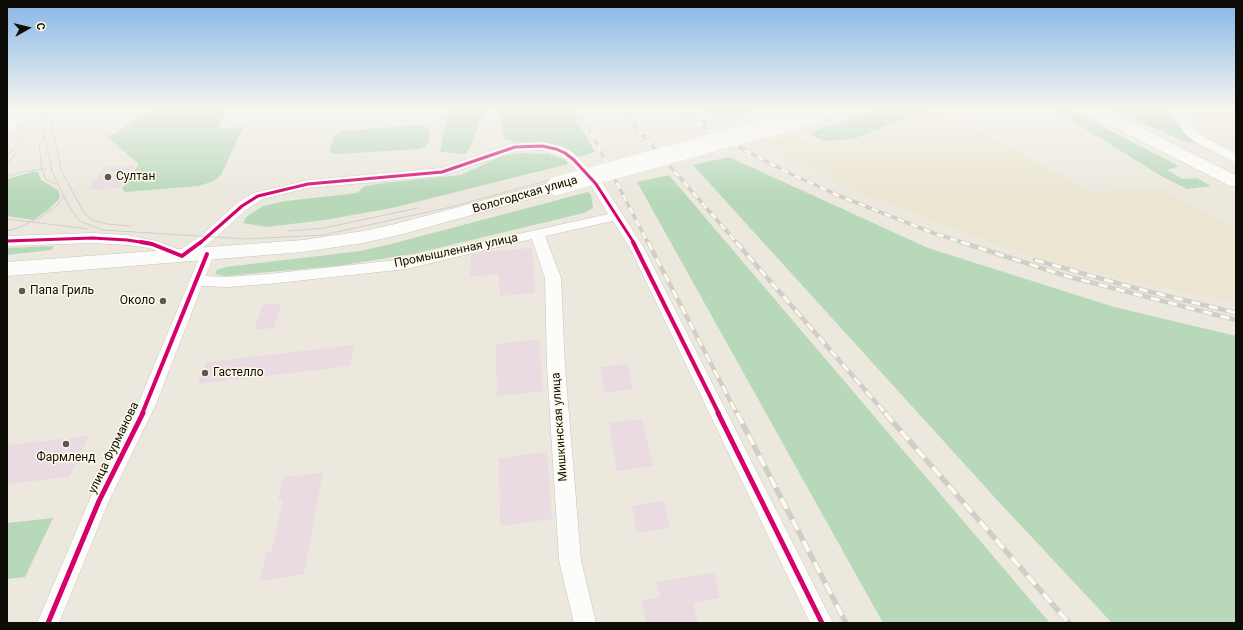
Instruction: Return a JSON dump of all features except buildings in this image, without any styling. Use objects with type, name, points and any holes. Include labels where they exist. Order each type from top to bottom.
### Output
[{"type":"main road","name":"Вологодская улица","points":[[7,269],[303,246],[363,237],[396,230],[732,137]]},
{"type":"main road","points":[[1147,137],[1236,182]]},
{"type":"street","points":[[1197,137],[1236,159]]},
{"type":"street","points":[[7,241],[92,238],[127,240],[152,244],[182,256],[208,236],[242,206],[258,196],[280,190],[308,184],[442,172],[465,165],[489,154],[515,147],[542,146],[556,149],[565,153],[574,160],[596,184],[637,248],[822,623]]},
{"type":"street","name":"Промышленная улица","points":[[197,281],[228,282],[268,279],[406,264],[617,216]]},
{"type":"street","name":"Мишкинская улица","points":[[537,233],[553,278],[556,367],[570,560],[585,623]]},
{"type":"street","name":"улица Фурманова","points":[[48,623],[99,501],[147,404],[207,254]]},
{"type":"shaded area","points":[[782,137],[796,137],[802,141],[811,143],[830,143],[855,140],[862,137],[991,137],[1092,192],[1159,189],[1236,227],[1236,302],[1189,294],[1048,261],[985,240],[860,192],[760,143]]},
{"type":"shaded area","points":[[1212,137],[1236,137],[1236,148],[1221,146]]},
{"type":"green space","points":[[108,137],[238,137],[221,175],[214,181],[199,186],[125,192],[122,188],[139,164]]},
{"type":"green space","points":[[334,137],[429,137],[425,147],[419,149],[337,154],[331,153],[330,150]]},
{"type":"green space","points":[[443,137],[474,137],[470,148],[465,154],[440,152]]},
{"type":"green space","points":[[587,137],[595,152],[578,157],[562,146],[540,142],[516,142],[503,138]]},
{"type":"green space","points":[[816,137],[858,137],[854,139],[824,141]]},
{"type":"green space","points":[[1099,137],[1123,137],[1179,166],[1167,170],[1182,179],[1197,178],[1211,186],[1187,189],[1163,177]]},
{"type":"green space","points":[[1175,137],[1190,137],[1195,143],[1186,142]]},
{"type":"green space","points":[[523,153],[548,154],[566,160],[568,164],[392,208],[325,220],[266,227],[243,223],[246,217],[263,206],[286,201],[357,193],[365,186],[384,183],[461,175],[502,156]]},
{"type":"green space","points":[[729,157],[928,248],[1114,307],[1236,336],[1236,623],[1112,623],[998,501],[693,165]]},
{"type":"green space","points":[[32,172],[38,172],[41,180],[58,190],[60,198],[47,211],[33,220],[7,216],[7,179]]},
{"type":"green space","points":[[669,175],[1050,623],[883,623],[637,182]]},
{"type":"green space","points":[[588,192],[591,195],[593,208],[584,213],[413,254],[337,266],[225,276],[215,274],[217,270],[226,267],[360,251]]},
{"type":"green space","points":[[54,246],[51,250],[7,255],[7,248]]},
{"type":"green space","points":[[53,518],[25,577],[7,579],[7,523]]},
{"type":"tram line","points":[[7,156],[23,137]]},
{"type":"tram line","points":[[42,170],[39,146],[44,137]]},
{"type":"tram line","points":[[45,137],[52,171],[58,185]]},
{"type":"tram line","points":[[54,137],[61,170],[84,213],[92,220],[107,224],[130,226]]},
{"type":"tram line","points":[[64,197],[79,221],[103,230],[246,239],[323,235],[451,207],[704,137]]},
{"type":"tram line","points":[[7,164],[16,153]]},
{"type":"tram line","points":[[42,170],[47,169]]},
{"type":"tram line","points":[[7,177],[21,172],[42,170]]},
{"type":"tram line","points":[[42,170],[46,180],[58,185]]},
{"type":"tram line","points":[[58,185],[64,197]]},
{"type":"tram line","points":[[64,197],[67,194]]},
{"type":"tram line","points":[[31,222],[43,216],[55,207],[64,197]]},
{"type":"tram line","points":[[288,231],[324,228],[418,208]]},
{"type":"tram line","points":[[7,219],[31,222]]},
{"type":"tram line","points":[[7,231],[31,222]]},
{"type":"tram line","points":[[31,222],[88,229]]},
{"type":"railway","points":[[593,137],[648,243]]},
{"type":"railway","points":[[645,137],[737,243]]},
{"type":"railway","points":[[720,137],[791,174],[837,195],[933,233],[965,243]]},
{"type":"railway","points":[[648,242],[737,414]]},
{"type":"railway","points":[[736,242],[886,414]]},
{"type":"railway","points":[[961,242],[1066,276],[1236,320]]},
{"type":"railway","points":[[1035,260],[1131,287],[1236,313]]},
{"type":"railway","points":[[737,413],[846,623]]},
{"type":"railway","points":[[885,413],[1069,623]]},
{"type":"cycle path","points":[[7,241],[92,238],[127,240],[152,244],[182,256],[208,237],[242,206],[258,196],[280,190],[308,184],[442,172],[515,147],[542,146],[556,149],[565,153],[574,160],[596,184],[637,248],[822,623]]},
{"type":"cycle path","points":[[48,623],[99,501],[147,404],[207,254]]},
{"type":"place","name":"Султан","points":[[108,177]]},
{"type":"place","name":"Папа Гриль","points":[[22,291]]},
{"type":"place","name":"Около","points":[[163,301]]},
{"type":"place","name":"Гастелло","points":[[205,373]]},
{"type":"place","name":"Фармленд","points":[[66,444]]}]
